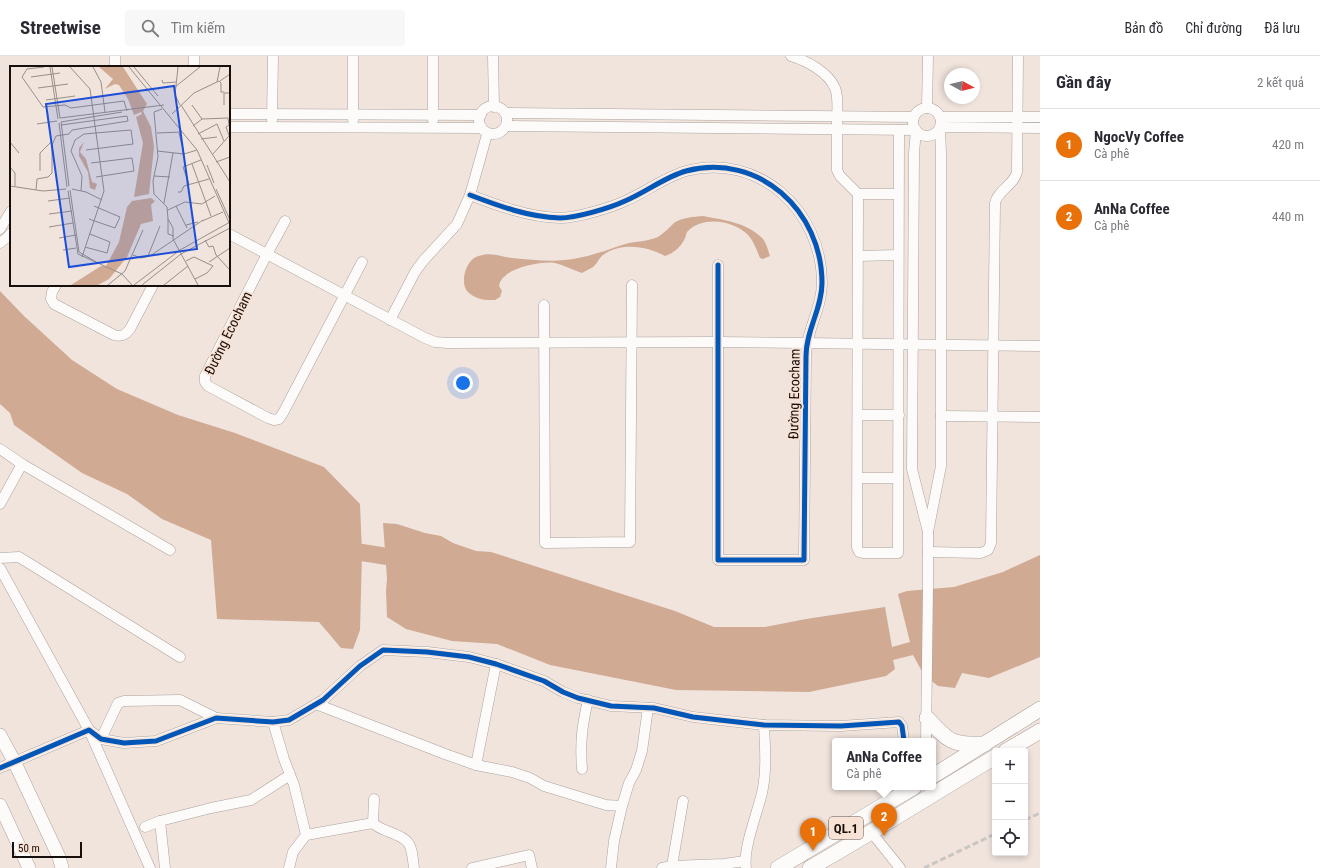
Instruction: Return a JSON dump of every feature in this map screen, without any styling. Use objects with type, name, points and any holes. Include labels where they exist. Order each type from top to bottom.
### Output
[{"type":"highway","points":[[936,774],[1040,709]]},
{"type":"highway","points":[[927,718],[947,739],[965,745],[986,744]]},
{"type":"highway","points":[[1011,748],[1040,731]]},
{"type":"highway","name":"QL.1","points":[[936,787],[992,759]]},
{"type":"highway","name":"QL.1","points":[[778,868],[884,806],[908,790]]},
{"type":"highway","name":"QL.1","points":[[810,868],[872,833],[931,790]]},
{"type":"main road","points":[[0,735],[14,761],[59,857],[62,868]]},
{"type":"main road","points":[[0,805],[29,868]]},
{"type":"street","points":[[272,127],[273,56]]},
{"type":"street","points":[[353,56],[353,127]]},
{"type":"street","points":[[433,56],[433,128]]},
{"type":"street","points":[[493,56],[494,107]]},
{"type":"street","points":[[791,56],[804,58],[823,73],[834,86],[837,96],[838,174],[858,194],[898,194]]},
{"type":"street","points":[[927,108],[928,56]]},
{"type":"street","points":[[928,552],[981,553],[988,550],[992,540],[995,203],[997,196],[1016,175],[1018,56]]},
{"type":"street","points":[[506,113],[506,126],[501,132],[494,134],[488,133],[482,128],[480,122],[481,115],[487,108],[494,107],[500,108],[506,113],[914,116]]},
{"type":"street","points":[[926,738],[928,532],[941,466],[941,154],[940,117],[934,110],[927,108],[919,111],[914,116],[913,124],[920,134],[927,136],[935,134],[940,128]]},
{"type":"street","points":[[230,114],[353,113],[481,115]]},
{"type":"street","points":[[940,117],[1040,117]]},
{"type":"street","points":[[506,126],[916,130]]},
{"type":"street","points":[[230,127],[482,128]]},
{"type":"street","points":[[940,128],[1040,128]]},
{"type":"street","points":[[858,194],[858,550],[863,553],[898,553],[899,130]]},
{"type":"street","points":[[916,130],[914,153],[912,469],[928,532]]},
{"type":"street","points":[[390,320],[415,272],[456,224],[470,195],[486,138]]},
{"type":"street","name":"Đường Ecocham","points":[[470,195],[505,208],[539,216],[562,218],[594,212],[624,202],[673,176],[707,167],[727,167],[761,179],[777,189],[794,206],[802,215],[818,248],[822,285],[820,302],[806,344],[804,560],[718,560],[718,265]]},
{"type":"street","points":[[0,229],[10,213]]},
{"type":"street","name":"Đường Ecocham","points":[[285,221],[205,376],[205,382],[208,386],[268,418],[274,420],[279,419],[283,413],[362,262]]},
{"type":"street","points":[[0,243],[10,234]]},
{"type":"street","name":"Đường Ecocham","points":[[230,235],[345,294],[390,320],[435,342],[632,341],[1040,346]]},
{"type":"street","points":[[858,256],[898,255]]},
{"type":"street","points":[[544,305],[545,543],[630,542],[632,284]]},
{"type":"street","points":[[55,286],[52,292],[51,299],[54,304],[120,336],[125,335],[130,329],[152,286]]},
{"type":"street","points":[[858,415],[898,415]]},
{"type":"street","points":[[941,416],[1040,417]]},
{"type":"street","points":[[0,449],[22,464],[170,550]]},
{"type":"street","points":[[0,504],[22,464]]},
{"type":"street","points":[[858,478],[898,478]]},
{"type":"street","points":[[0,558],[19,557],[180,656]]},
{"type":"street","points":[[0,568],[89,730],[150,868]]},
{"type":"street","points":[[101,740],[118,703],[124,700],[180,700],[216,718],[273,722],[289,720],[323,700],[360,666],[383,650],[427,652],[469,658],[496,664],[544,681],[563,692],[611,706],[651,708],[693,717],[764,725],[841,726],[899,722],[902,726],[904,738]]},
{"type":"street","points":[[476,765],[496,664]]},
{"type":"street","points":[[582,769],[580,747],[582,726],[588,700]]},
{"type":"street","points":[[316,704],[476,765],[512,772],[530,778],[544,786],[606,805],[622,806]]},
{"type":"street","points":[[611,868],[614,841],[622,806],[629,783],[636,770],[642,751],[651,708]]},
{"type":"street","points":[[89,730],[101,740],[124,743],[156,741],[216,718]]},
{"type":"street","points":[[273,722],[294,785],[306,835]]},
{"type":"street","points":[[683,801],[667,867],[746,864],[748,842],[762,793],[765,770],[764,725]]},
{"type":"street","points":[[0,768],[89,730]]},
{"type":"street","points":[[145,827],[160,821],[211,808],[251,800],[290,775]]},
{"type":"street","points":[[373,823],[374,799]]},
{"type":"street","points":[[160,821],[165,868]]},
{"type":"street","points":[[289,868],[293,852],[306,835],[373,823],[403,837],[406,840],[410,846],[414,868]]},
{"type":"street","points":[[872,833],[900,868]]},
{"type":"street","points":[[472,868],[529,855],[532,868]]},
{"type":"shaded area","points":[[703,216],[734,222],[755,232],[764,241],[770,256],[763,259],[760,258],[749,236],[736,226],[727,223],[710,222],[701,223],[693,227],[687,232],[679,247],[665,256],[642,248],[626,247],[618,248],[603,255],[593,267],[582,273],[555,263],[543,263],[522,267],[509,273],[503,278],[499,286],[502,291],[500,297],[495,300],[485,300],[475,297],[469,293],[464,285],[466,268],[472,260],[481,255],[494,254],[512,258],[545,261],[570,260],[626,244],[654,239],[677,221]]},
{"type":"shaded area","points":[[0,291],[24,316],[72,360],[117,389],[178,415],[235,433],[324,467],[360,504],[362,553],[360,630],[353,649],[341,648],[319,622],[217,619],[211,540],[162,519],[127,494],[82,473],[14,425],[10,413],[0,404]]},
{"type":"shaded area","points":[[383,523],[397,524],[425,533],[441,536],[453,543],[476,551],[491,552],[675,611],[714,627],[765,627],[885,607],[892,647],[910,642],[898,594],[907,591],[954,587],[1003,572],[1040,555],[1040,657],[989,678],[962,673],[955,688],[938,686],[924,675],[913,655],[893,660],[895,669],[886,676],[809,692],[676,690],[550,665],[497,644],[452,641],[406,629],[387,617],[387,579]]},
{"type":"waterway","points":[[340,549],[409,560]]},
{"type":"waterway","points":[[362,553],[385,553]]},
{"type":"railway","points":[[1028,819],[1040,813]]},
{"type":"railway","points":[[924,868],[992,835]]},
{"type":"cycle path","points":[[470,195],[503,207],[537,216],[567,218],[619,204],[686,171],[713,167],[738,170],[761,179],[781,193],[798,211],[811,232],[819,257],[822,283],[820,302],[808,337],[806,356],[804,560],[718,560],[718,265]]},
{"type":"cycle path","points":[[0,768],[89,730],[101,739],[124,743],[156,741],[216,718],[273,722],[289,720],[323,700],[360,666],[383,650],[427,652],[469,657],[496,664],[544,681],[563,692],[578,698],[611,706],[654,708],[693,717],[764,725],[841,726],[899,722],[902,726],[904,738]]},
{"type":"place","name":"AnNa Coffee","points":[[884,836]]},
{"type":"place","name":"NgocVy Coffee","points":[[813,851]]}]
